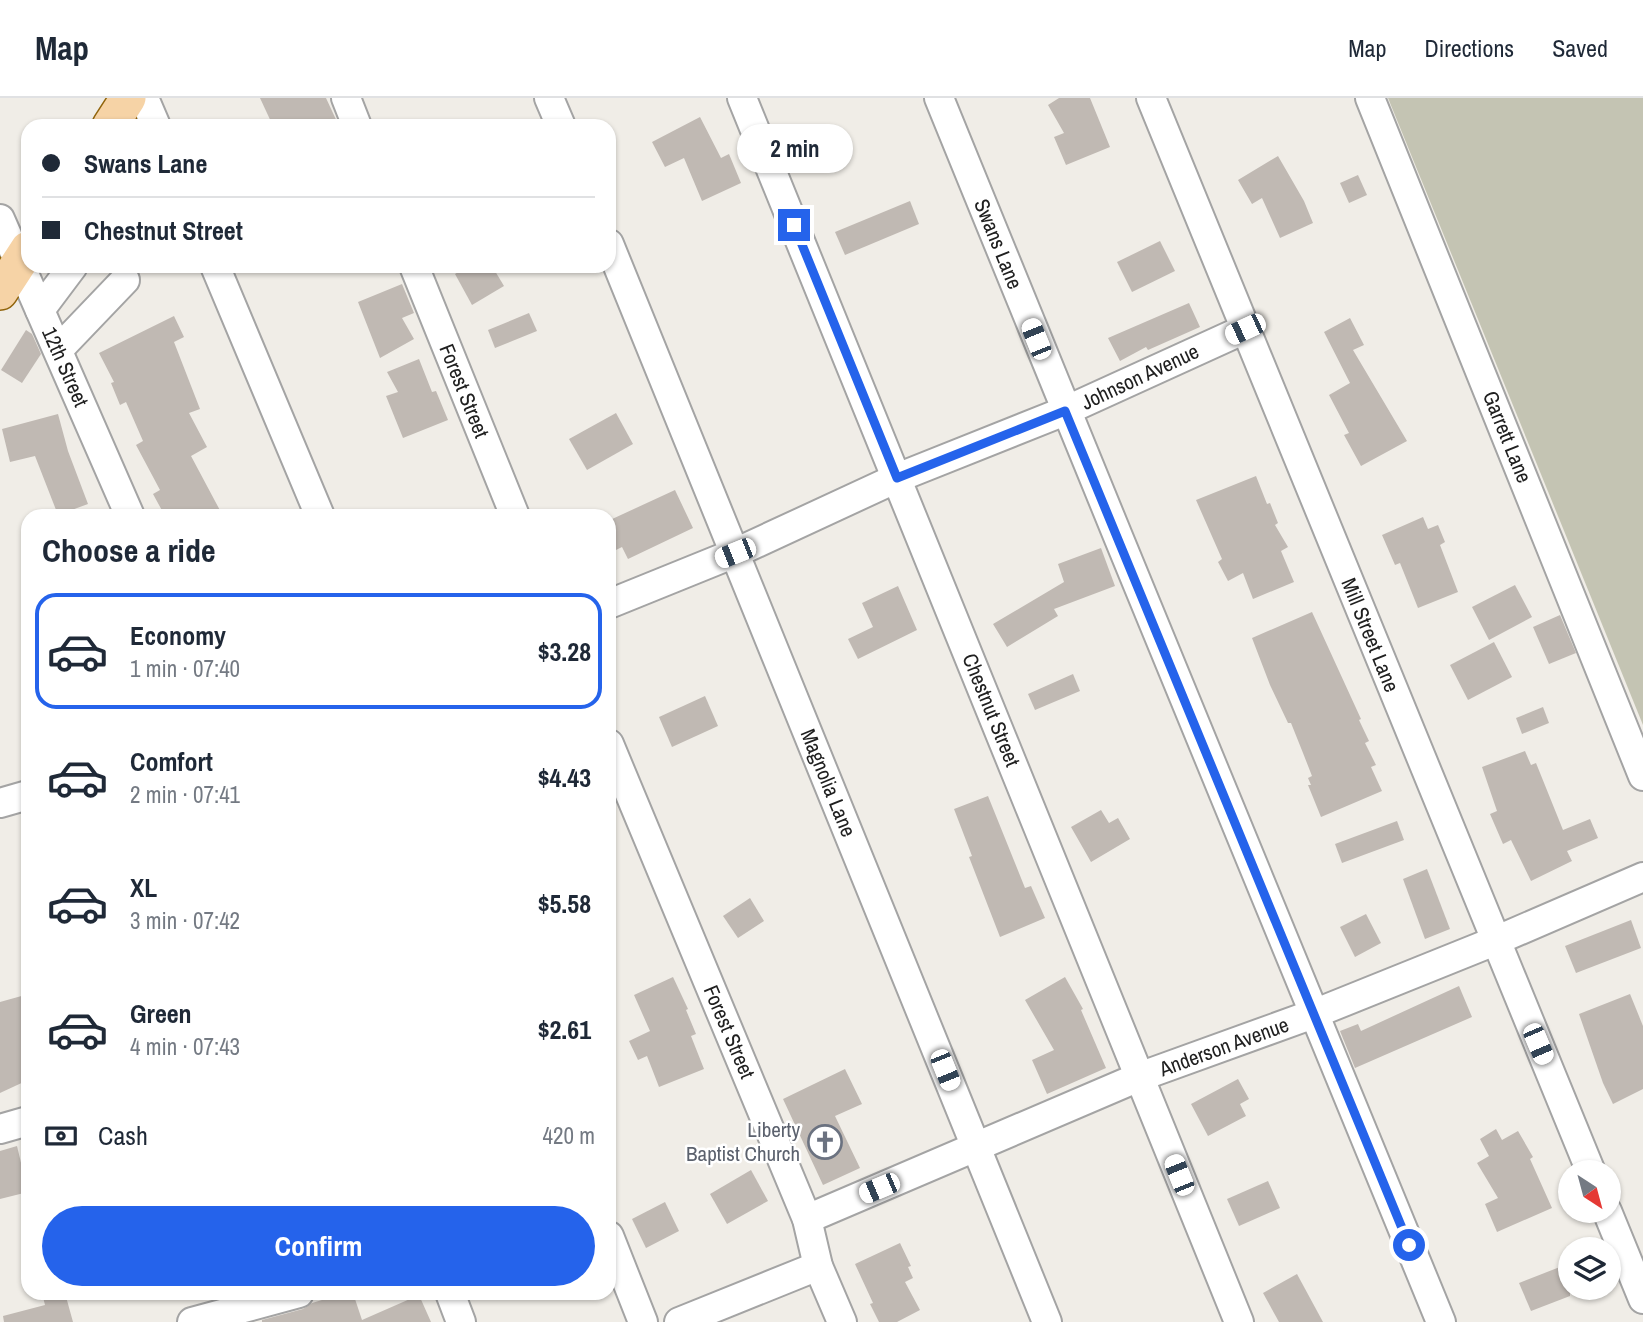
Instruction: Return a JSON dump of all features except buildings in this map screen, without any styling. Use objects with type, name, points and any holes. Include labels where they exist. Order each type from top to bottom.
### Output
[{"type":"main road","points":[[114,119],[128,98]]},
{"type":"main road","points":[[0,292],[21,259]]},
{"type":"street","points":[[144,98],[153,119]]},
{"type":"street","points":[[346,98],[354,119]]},
{"type":"street","points":[[550,98],[558,119]]},
{"type":"street","name":"Chestnut Street","points":[[742,98],[1239,1322]]},
{"type":"street","name":"Swans Lane","points":[[939,98],[1065,411],[1441,1322]]},
{"type":"street","name":"Mill Street Lane","points":[[1151,98],[1586,1160]]},
{"type":"street","name":"Garrett Lane","points":[[1370,98],[1643,776]]},
{"type":"street","name":"12th Street","points":[[0,219],[21,253]]},
{"type":"street","name":"Magnolia Lane","points":[[616,261],[1047,1322]]},
{"type":"street","name":"12th Street","points":[[28,273],[40,310],[127,509]]},
{"type":"street","points":[[40,310],[69,273]]},
{"type":"street","points":[[58,350],[116,289],[87,273]]},
{"type":"street","points":[[218,273],[317,509]]},
{"type":"street","name":"Forest Street","points":[[417,273],[512,509]]},
{"type":"street","name":"Johnson Avenue","points":[[616,601],[735,553],[897,478],[1065,411],[1245,329]]},
{"type":"street","name":"Forest Street","points":[[616,761],[807,1219],[818,1266],[842,1322]]},
{"type":"street","points":[[0,803],[21,797]]},
{"type":"street","name":"Anderson Avenue","points":[[807,1219],[1139,1077],[1315,1013],[1495,941],[1643,877]]},
{"type":"street","points":[[0,1129],[21,1123]]},
{"type":"street","points":[[1612,1223],[1643,1299]]},
{"type":"street","points":[[616,1254],[643,1322]]},
{"type":"street","points":[[679,1322],[818,1266]]},
{"type":"street","points":[[192,1322],[273,1300]]},
{"type":"street","points":[[453,1300],[461,1322]]},
{"type":"shaded area","points":[[1388,98],[1643,98],[1643,725]]},
{"type":"place","name":"Liberty Baptist Church","points":[[825,1142]]},
{"type":"route","points":[[794,225],[897,478],[1065,411],[1409,1245]]}]
